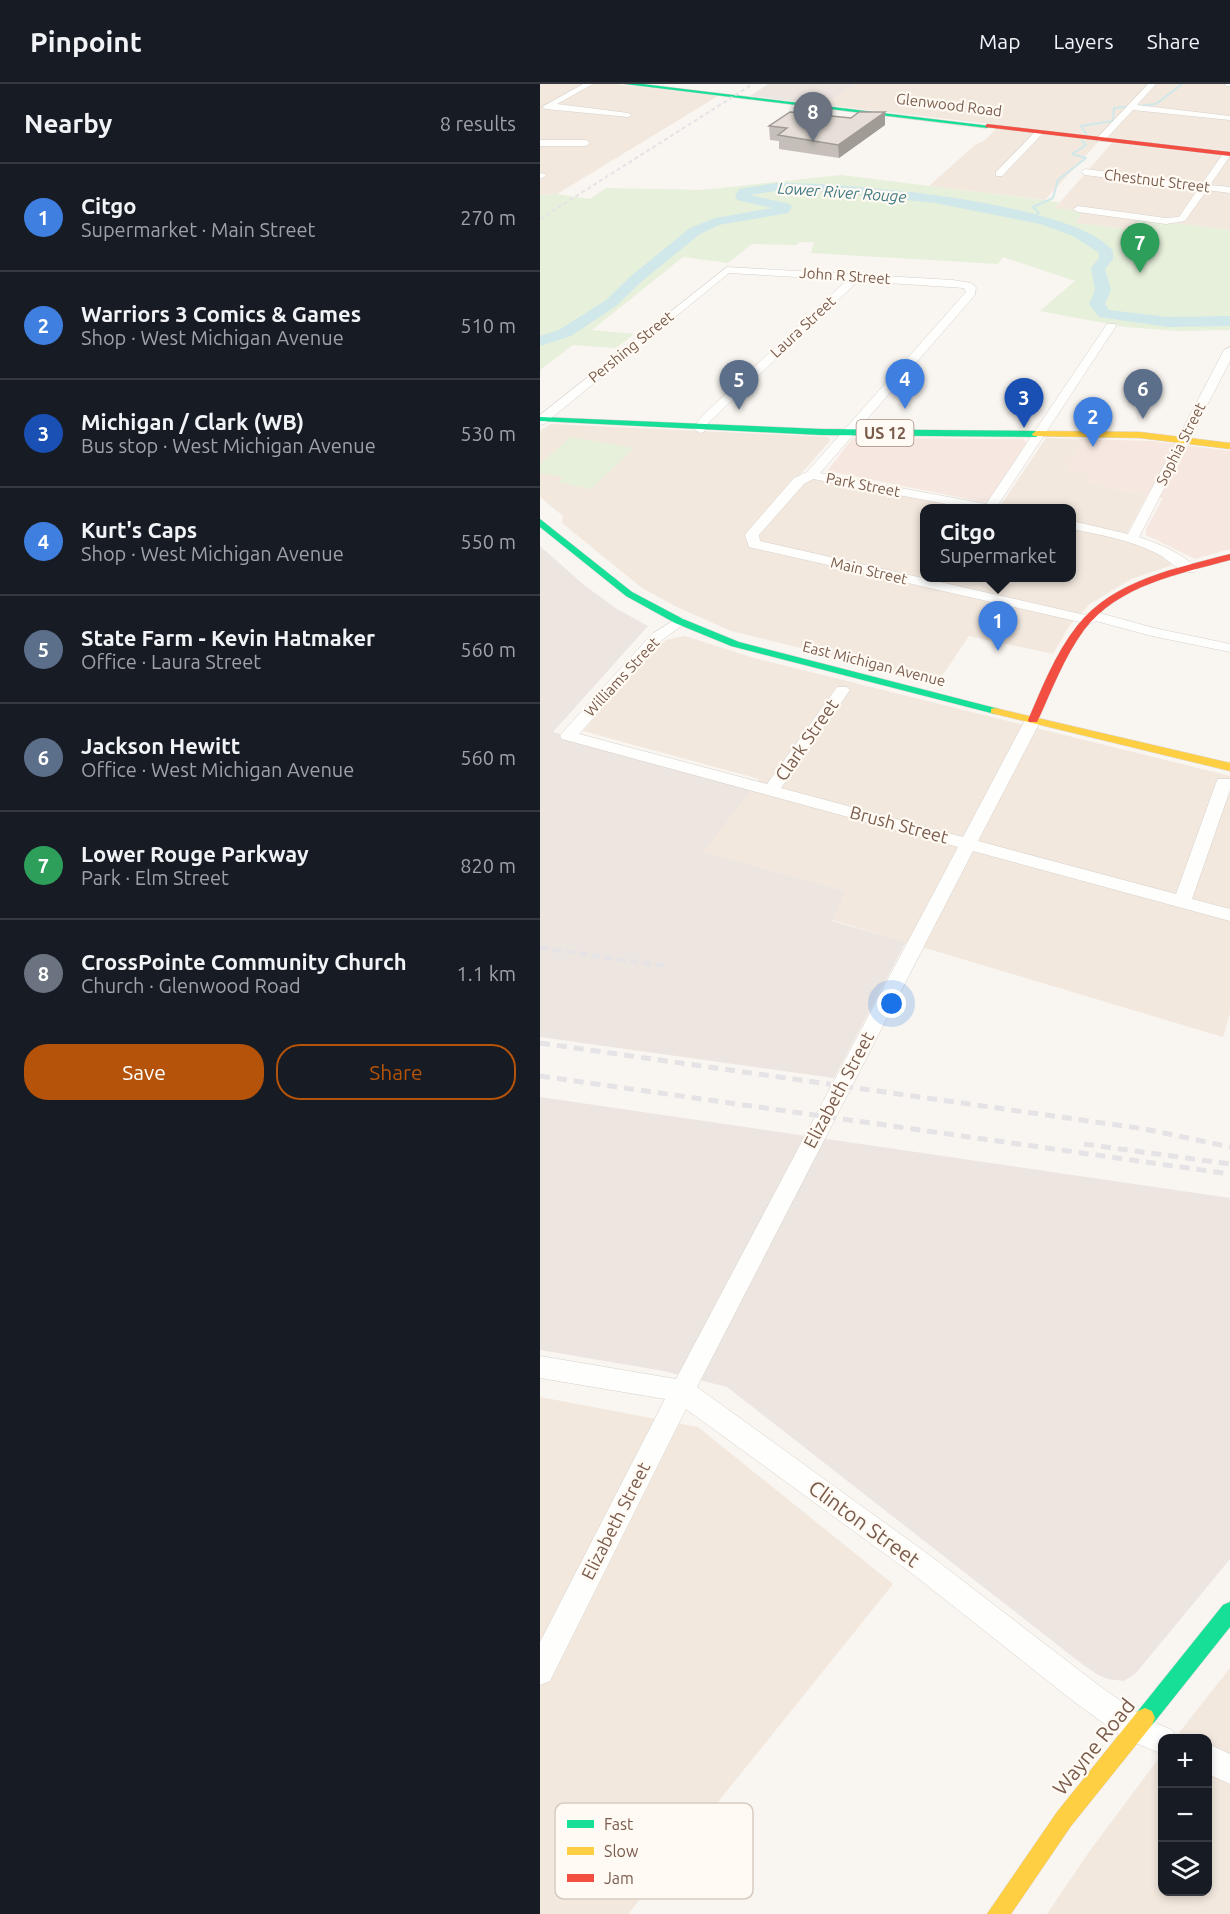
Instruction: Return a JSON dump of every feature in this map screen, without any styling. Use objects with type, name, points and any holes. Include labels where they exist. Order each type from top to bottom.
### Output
[{"type":"main road","name":"Glenwood Road","points":[[638,84],[1228,154]]},
{"type":"main road","name":"US 12","points":[[541,420],[700,429],[847,433],[1132,435],[1185,439],[1230,446]]},
{"type":"main road","name":"East Michigan Avenue","points":[[540,522],[618,586],[643,603],[707,634],[760,652],[1033,720],[1227,775]]},
{"type":"main road","name":"Elizabeth Street","points":[[1033,720],[1078,633],[1090,617],[1130,589],[1151,580],[1230,557]]},
{"type":"main road","name":"Wayne Road","points":[[998,1914],[1064,1819],[1230,1612]]},
{"type":"street","points":[[540,110],[589,84]]},
{"type":"street","points":[[1101,139],[1152,84]]},
{"type":"street","points":[[549,106],[628,115]]},
{"type":"street","points":[[1131,107],[1230,118]]},
{"type":"street","points":[[999,174],[1040,132]]},
{"type":"street","points":[[540,143],[586,143]]},
{"type":"street","points":[[1078,210],[1178,221],[1184,218],[1228,154]]},
{"type":"street","name":"Chestnut Street","points":[[1085,172],[1230,190]]},
{"type":"street","name":"John R Street","points":[[721,274],[737,270],[856,277],[953,283],[972,289],[971,293],[847,433]]},
{"type":"street","name":"Pershing Street","points":[[541,420],[721,274]]},
{"type":"street","name":"Laura Street","points":[[700,429],[703,423],[856,277]]},
{"type":"street","points":[[991,504],[1111,326]]},
{"type":"street","name":"Sophia Street","points":[[1132,538],[1230,350]]},
{"type":"street","points":[[811,474],[847,433]]},
{"type":"street","name":"Park Street","points":[[811,474],[967,504]]},
{"type":"street","name":"Main Street","points":[[811,474],[814,484],[766,537],[754,544],[920,580]]},
{"type":"street","points":[[1076,526],[1132,538],[1168,552],[1190,569]]},
{"type":"street","name":"Main Street","points":[[929,582],[1230,648]]},
{"type":"street","name":"Williams Street","points":[[568,736],[657,638],[679,621]]},
{"type":"street","name":"Clark Street","points":[[771,791],[843,690]]},
{"type":"street","name":"Elizabeth Street","points":[[540,1671],[682,1391],[1033,720]]},
{"type":"street","name":"Brush Street","points":[[568,736],[1230,915]]},
{"type":"street","points":[[1182,902],[1227,775]]},
{"type":"street","name":"Clinton Street","points":[[540,1367],[682,1391],[924,1566],[1087,1694],[1136,1729],[1158,1738]]},
{"type":"street","points":[[1212,1761],[1230,1769]]},
{"type":"shaded area","points":[[540,84],[614,84],[718,96],[557,194],[540,195]]},
{"type":"shaded area","points":[[768,84],[854,84],[825,105],[750,96]]},
{"type":"shaded area","points":[[854,84],[1230,84],[1230,151],[825,105]]},
{"type":"shaded area","points":[[996,129],[1099,141],[1045,200],[929,186]]},
{"type":"shaded area","points":[[1112,143],[1230,157],[1230,230],[1141,219],[1133,230],[1074,223],[1082,212],[1055,208]]},
{"type":"shaded area","points":[[551,424],[829,437],[830,441],[799,476],[946,504],[920,504],[920,582],[1076,582],[1076,504],[1002,504],[1046,438],[1083,439],[1092,474],[1086,483],[1147,495],[1124,539],[1155,550],[1172,563],[1170,566],[1131,579],[1090,604],[1070,625],[1053,654],[969,636],[936,685],[852,665],[845,659],[731,631],[679,608],[642,588],[562,523],[563,516],[540,497],[540,431]]},
{"type":"shaded area","points":[[853,438],[1023,439],[1027,443],[989,500],[983,502],[827,471]]},
{"type":"shaded area","points":[[1083,439],[1152,441],[1230,451],[1230,549],[1195,559],[1146,535],[1146,529],[1163,498],[1086,483],[1091,474],[1065,469]]},
{"type":"shaded area","points":[[540,546],[584,585],[617,609],[648,626],[553,732],[751,790],[703,852],[845,891],[832,921],[906,942],[834,1078],[540,1037]]},
{"type":"shaded area","points":[[685,636],[754,658],[1230,776],[1230,1013],[1223,1037],[832,920],[845,891],[702,852],[759,779],[583,731],[641,662],[666,640]]},
{"type":"shaded area","points":[[540,1097],[1230,1198],[1230,1559],[1136,1673],[1124,1681],[1108,1679],[1082,1664],[727,1387],[664,1371],[540,1350]]},
{"type":"shaded area","points":[[540,1397],[698,1427],[893,1584],[717,1803],[555,1803],[555,1899],[640,1899],[628,1914],[540,1914]]},
{"type":"shaded area","points":[[1230,1668],[1230,1914],[1047,1914],[1089,1852],[1158,1759],[1158,1896],[1212,1896],[1212,1734],[1178,1734]]},
{"type":"green space","points":[[841,175],[1059,202],[1055,208],[1083,212],[1075,223],[1133,230],[1141,219],[1230,230],[1230,330],[1179,331],[1125,327],[1040,311],[1075,281],[1003,257],[998,264],[811,253],[814,242],[799,242],[797,245],[752,244],[728,263],[683,257],[592,330],[634,334],[616,348],[573,345],[540,370],[540,195],[557,194],[590,199],[606,188],[703,190]]},
{"type":"green space","points":[[571,437],[634,448],[591,489],[558,482],[563,477],[540,473],[540,464]]},
{"type":"building","points":[[790,112],[851,118],[859,112],[885,112],[838,145],[778,135],[787,128],[769,126]]},
{"type":"waterway","points":[[1086,134],[1081,126],[1113,121],[1114,108],[1156,104],[1182,84]]},
{"type":"waterway","points":[[1030,218],[1039,213],[1033,207],[1053,198],[1058,180],[1086,158],[1072,154],[1086,145],[1082,141]]},
{"type":"waterway","name":"Lower River Rouge","points":[[540,341],[565,333],[611,303],[636,279],[695,231],[715,222],[783,210],[785,207],[742,197],[744,192],[776,187],[850,189],[892,193],[1011,213],[1062,227],[1078,233],[1106,251],[1106,259],[1098,268],[1103,290],[1097,304],[1104,314],[1168,322],[1230,321]]},
{"type":"railway","points":[[540,219],[753,84]]},
{"type":"railway","points":[[540,948],[668,966]]},
{"type":"railway","points":[[540,1043],[1145,1129],[1230,1147]]},
{"type":"railway","points":[[540,1076],[1230,1174]]},
{"type":"railway","points":[[1084,1144],[1230,1164]]},
{"type":"traffic: fast","points":[[628,84],[987,126]]},
{"type":"traffic: fast","points":[[540,419],[821,432],[1036,434]]},
{"type":"traffic: fast","points":[[540,522],[629,594],[679,621],[735,644],[995,711]]},
{"type":"traffic: fast","points":[[1145,1718],[1230,1612]]},
{"type":"traffic: slow","points":[[1036,434],[1140,435],[1230,446]]},
{"type":"traffic: slow","points":[[995,711],[1230,767]]},
{"type":"traffic: slow","points":[[998,1914],[1064,1819],[1145,1718]]},
{"type":"traffic: jam","points":[[987,126],[1230,154]]},
{"type":"traffic: jam","points":[[1033,720],[1058,665],[1081,627],[1091,616],[1122,593],[1139,585],[1175,572],[1230,557]]},
{"type":"place","name":"CrossPointe Community Church","points":[[813,142]]},
{"type":"place","name":"Lower Rouge Parkway","points":[[1140,273]]},
{"type":"place","name":"Kurt's Caps","points":[[905,409]]},
{"type":"place","name":"State Farm - Kevin Hatmaker","points":[[739,410]]},
{"type":"place","name":"Jackson Hewitt","points":[[1143,419]]},
{"type":"place","name":"Michigan / Clark (WB)","points":[[1024,428]]},
{"type":"place","name":"Warriors 3 Comics & Games","points":[[1093,447]]},
{"type":"place","name":"Citgo","points":[[998,651]]}]
